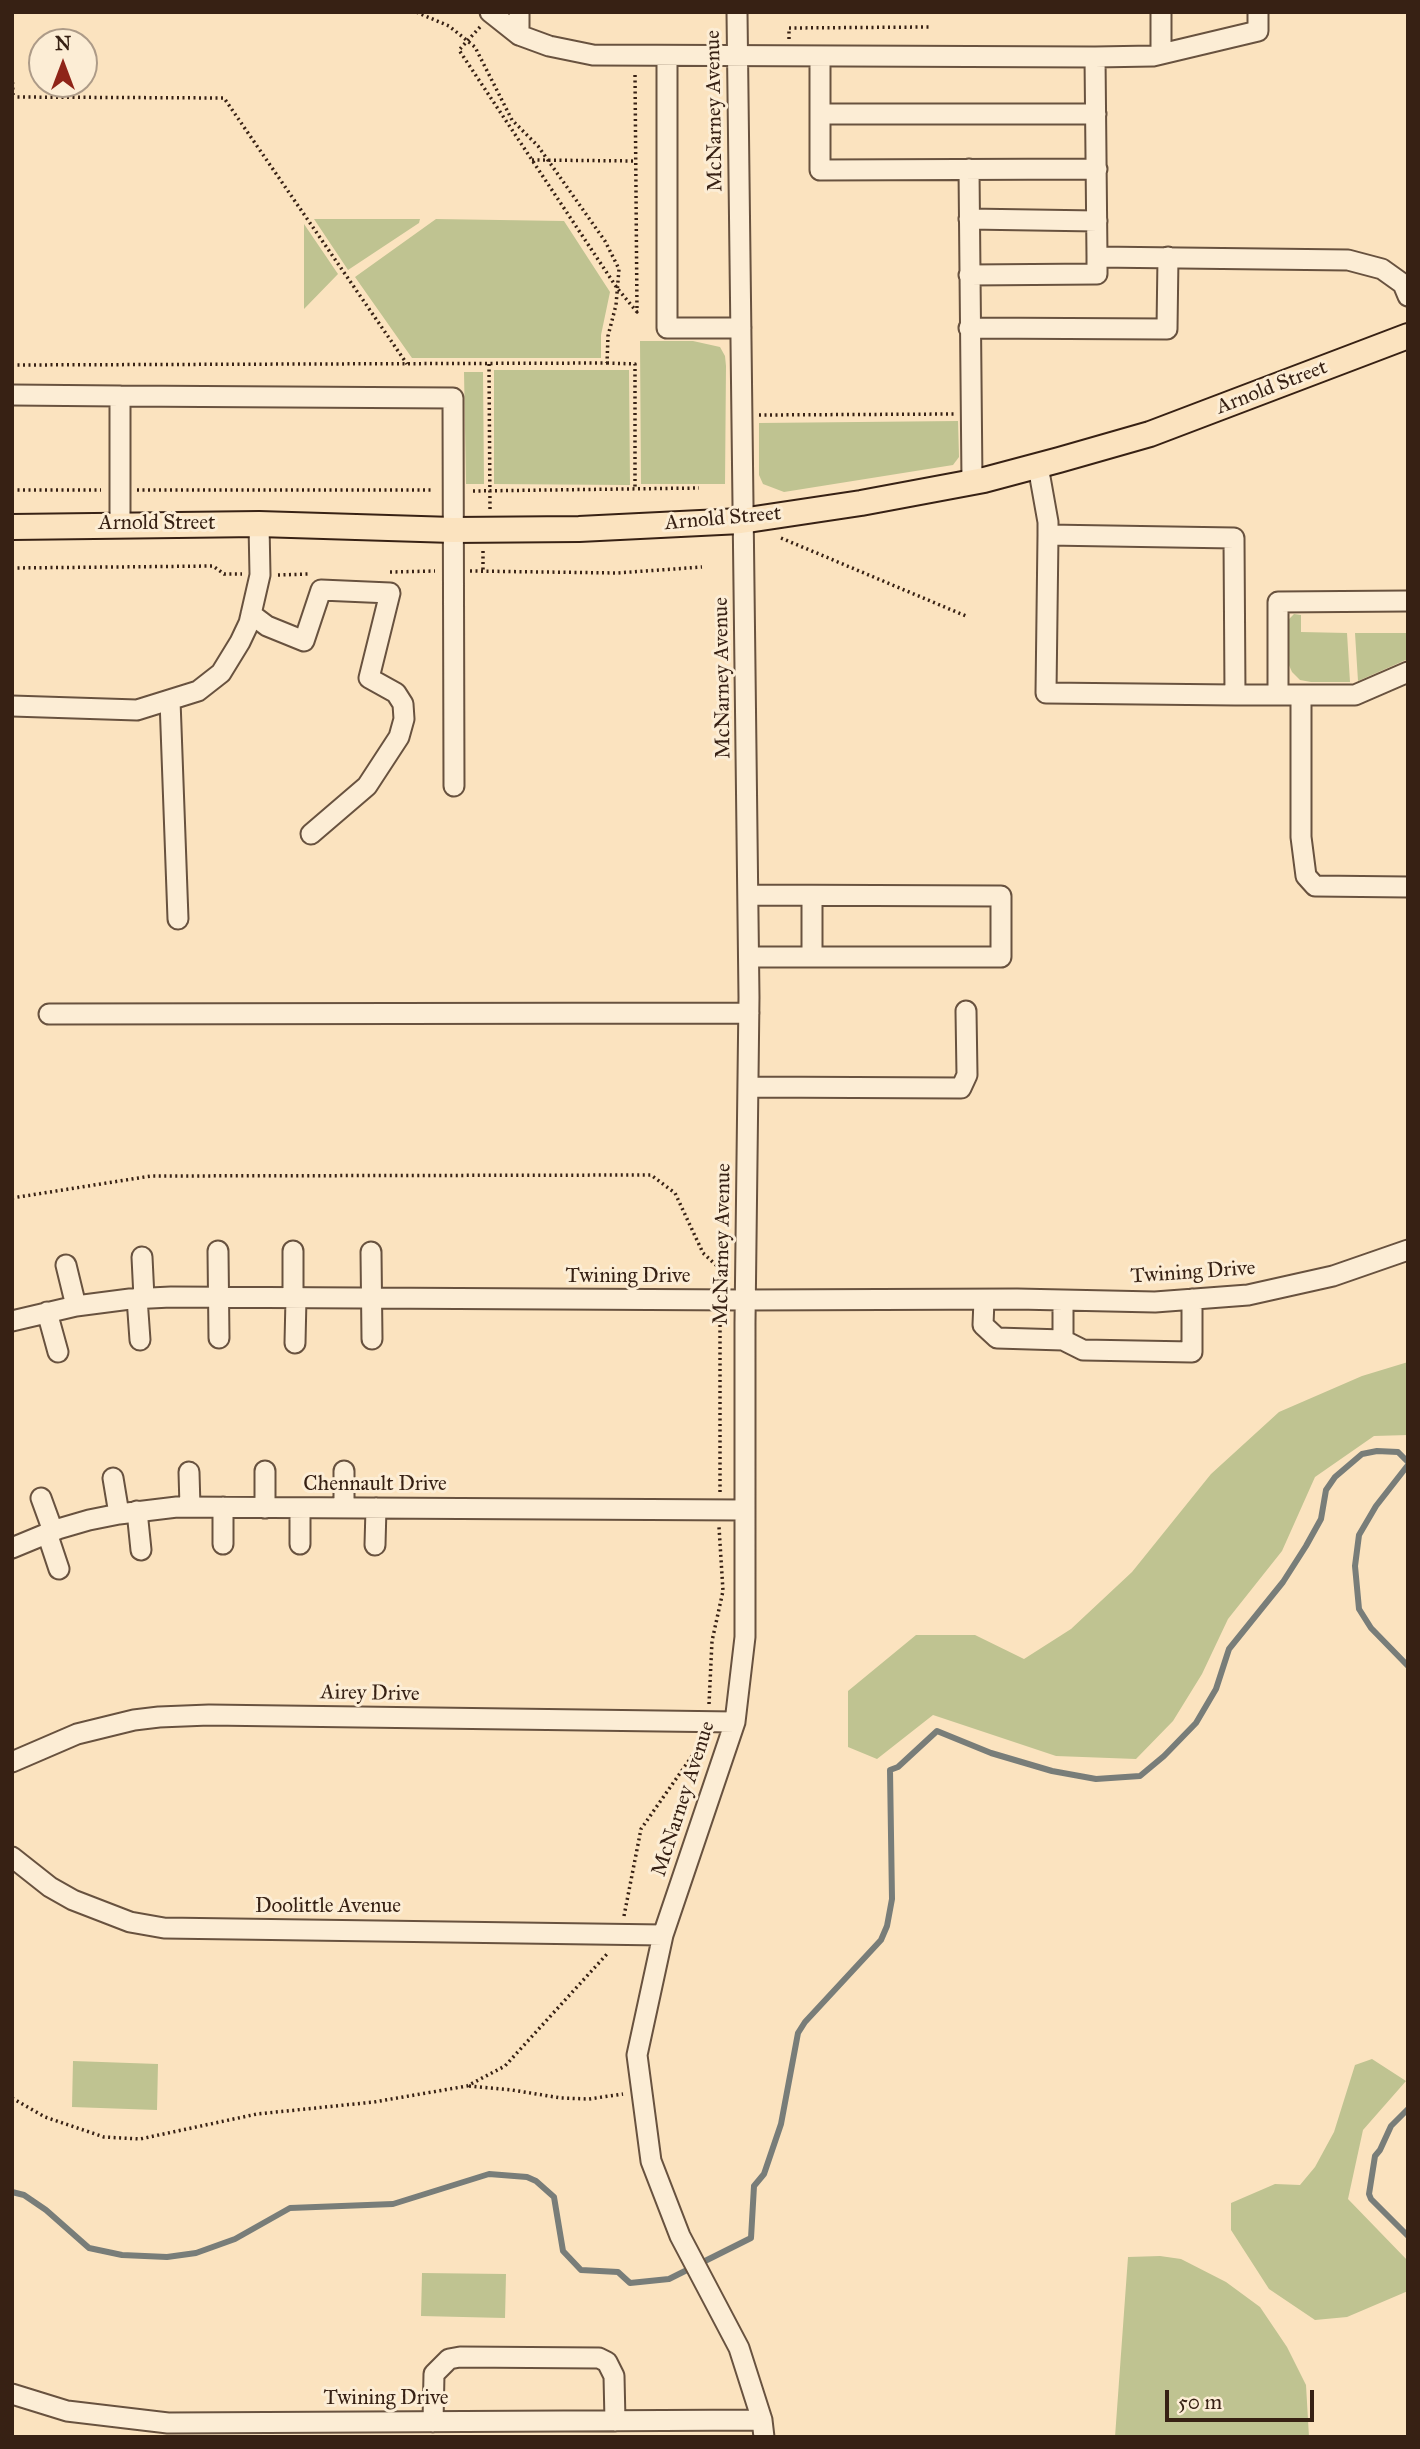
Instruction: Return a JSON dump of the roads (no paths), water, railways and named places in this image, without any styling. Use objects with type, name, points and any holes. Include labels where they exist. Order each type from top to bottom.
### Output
[{"type":"main road","name":"Arnold Street","points":[[12,527],[259,524],[486,530],[579,529],[744,520],[861,503],[972,482],[1038,466],[1150,434],[1408,336]]},
{"type":"street","points":[[519,12],[519,35]]},
{"type":"street","name":"McNarney Avenue","points":[[737,12],[749,957],[745,1637],[734,1722],[663,1935],[637,2055],[651,2161],[680,2236],[739,2348],[763,2428]]},
{"type":"street","points":[[1161,12],[1161,54]]},
{"type":"street","points":[[491,13],[519,35],[549,46],[593,55],[1096,57],[1153,56],[1258,31],[1258,12]]},
{"type":"street","points":[[667,56],[667,328],[741,328]]},
{"type":"street","points":[[820,57],[820,170],[1097,169]]},
{"type":"street","points":[[969,275],[1097,275],[1096,57]]},
{"type":"street","points":[[820,114],[1096,114]]},
{"type":"street","points":[[969,169],[972,482]]},
{"type":"street","points":[[969,219],[1097,220]]},
{"type":"street","points":[[1097,257],[1348,260],[1382,269],[1403,284],[1408,296]]},
{"type":"street","points":[[969,328],[1167,329],[1168,257]]},
{"type":"street","points":[[12,395],[453,398],[454,786]]},
{"type":"street","points":[[120,396],[120,524]]},
{"type":"street","points":[[1038,466],[1048,522],[1046,693],[1354,695],[1408,672]]},
{"type":"street","points":[[12,706],[137,710],[198,691],[221,673],[240,642],[251,614],[260,575],[259,524]]},
{"type":"street","points":[[1048,535],[1234,538],[1235,695]]},
{"type":"street","points":[[251,614],[268,626],[304,641],[321,590],[390,593],[369,678],[396,693],[403,704],[404,719],[399,737],[367,786],[311,834]]},
{"type":"street","points":[[1278,695],[1278,602],[1408,601]]},
{"type":"street","points":[[1301,695],[1301,837],[1306,876],[1315,886],[1408,887]]},
{"type":"street","points":[[170,700],[178,919]]},
{"type":"street","points":[[748,895],[1002,896],[1001,957],[749,957]]},
{"type":"street","points":[[811,956],[812,896]]},
{"type":"street","points":[[748,1087],[961,1088],[967,1075],[966,1011]]},
{"type":"street","points":[[49,1014],[749,1013]]},
{"type":"street","name":"Twining Drive","points":[[12,1321],[76,1306],[140,1298],[1155,1302],[1248,1295],[1333,1276],[1408,1250]]},
{"type":"street","points":[[218,1251],[219,1338]]},
{"type":"street","points":[[293,1251],[295,1343]]},
{"type":"street","points":[[371,1252],[372,1339]]},
{"type":"street","points":[[139,1340],[142,1257]]},
{"type":"street","points":[[66,1265],[76,1306]]},
{"type":"street","points":[[984,1300],[983,1325],[997,1338],[1063,1340],[1083,1350],[1192,1352],[1192,1299]]},
{"type":"street","points":[[1063,1300],[1063,1340]]},
{"type":"street","points":[[47,1312],[58,1352]]},
{"type":"street","points":[[265,1471],[265,1508]]},
{"type":"street","points":[[344,1471],[344,1508]]},
{"type":"street","points":[[189,1472],[190,1507]]},
{"type":"street","points":[[113,1478],[141,1550]]},
{"type":"street","points":[[41,1498],[59,1569]]},
{"type":"street","name":"Chennault Drive","points":[[12,1548],[50,1532],[128,1513],[190,1507],[744,1510]]},
{"type":"street","points":[[223,1507],[223,1544]]},
{"type":"street","points":[[300,1508],[300,1544]]},
{"type":"street","points":[[375,1545],[376,1508]]},
{"type":"street","name":"Airey Drive","points":[[12,1762],[77,1734],[134,1720],[159,1717],[241,1715],[734,1722]]},
{"type":"street","name":"Doolittle Avenue","points":[[12,1857],[50,1887],[73,1900],[130,1922],[164,1928],[663,1935]]},
{"type":"street","points":[[433,2422],[435,2374],[449,2359],[460,2357],[599,2358],[607,2362],[614,2376],[615,2421]]},
{"type":"street","name":"Twining Drive","points":[[12,2394],[66,2411],[168,2423],[615,2421],[763,2428]]},
{"type":"waterway","points":[[12,2192],[24,2195],[46,2210],[89,2248],[122,2255],[167,2257],[196,2253],[235,2239],[290,2208],[393,2204],[489,2174],[527,2177],[536,2181],[554,2197],[563,2251],[581,2270],[618,2272],[630,2283],[669,2279],[751,2238],[754,2186],[764,2174],[781,2124],[798,2033],[805,2022],[881,1940],[887,1926],[892,1899],[890,1770],[898,1767],[937,1731],[991,1753],[1052,1771],[1096,1779],[1140,1776],[1196,1723],[1216,1689],[1229,1649],[1283,1582],[1306,1546],[1321,1519],[1326,1490],[1335,1477],[1362,1454],[1377,1451],[1398,1452],[1408,1462]]},
{"type":"waterway","points":[[1408,1465],[1376,1506],[1359,1535],[1355,1566],[1359,1609],[1371,1628],[1408,1666]]},
{"type":"waterway","points":[[1408,2109],[1391,2126],[1375,2156],[1369,2194],[1408,2236]]}]
